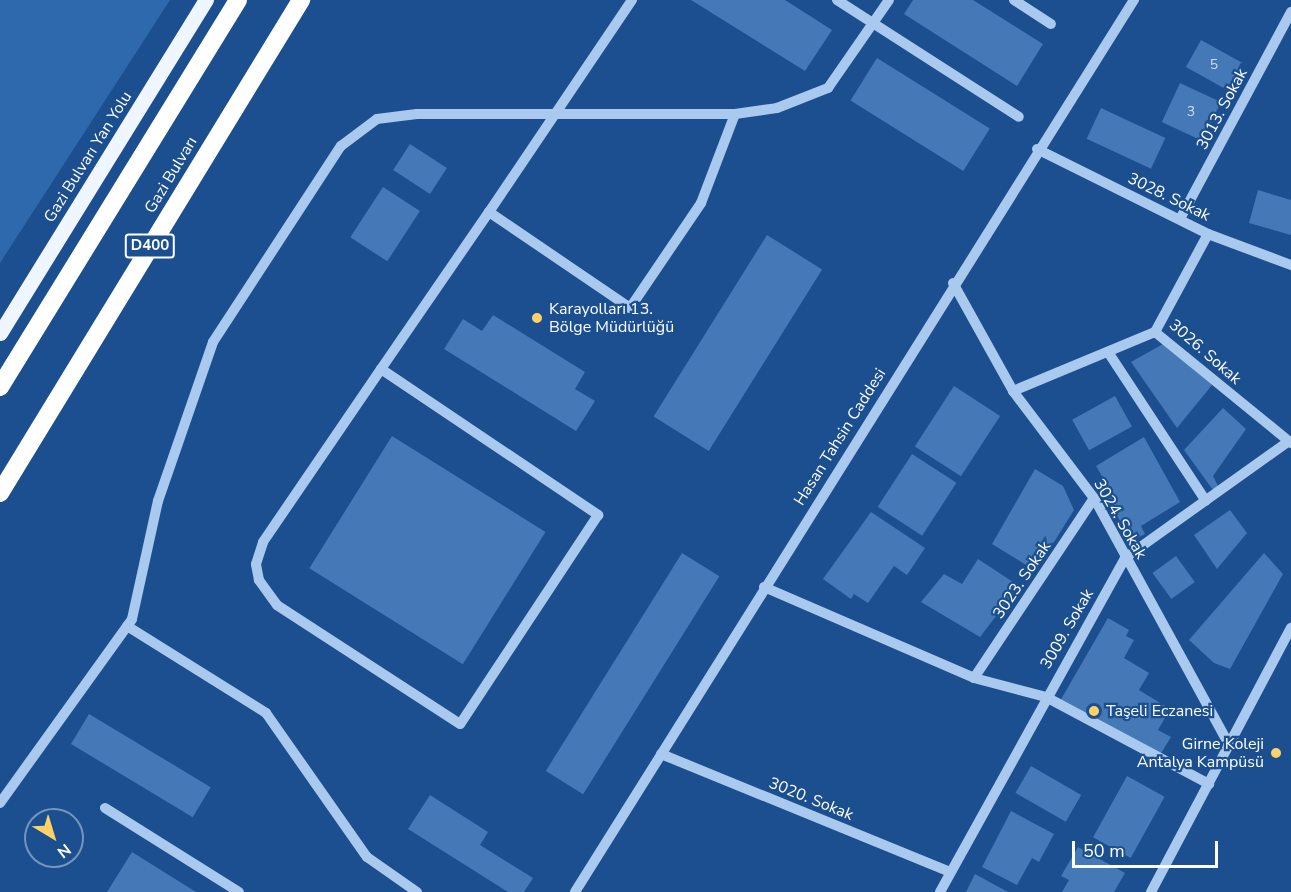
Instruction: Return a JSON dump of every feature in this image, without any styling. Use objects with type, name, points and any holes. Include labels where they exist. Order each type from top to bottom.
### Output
[{"type":"highway","name":"Gazi Bulvarı","points":[[0,387],[238,0]]},
{"type":"highway","name":"Gazi Bulvarı","points":[[0,493],[301,0]]},
{"type":"main road","name":"Gazi Bulvarı Yan Yolu","points":[[0,333],[206,0]]},
{"type":"street","points":[[381,369],[598,515],[460,724],[277,605],[257,572],[263,542],[632,0]]},
{"type":"street","points":[[837,0],[1019,117]]},
{"type":"street","points":[[0,803],[127,626],[158,501],[213,342],[341,146],[377,119],[555,113],[735,114],[777,108],[828,88],[889,0]]},
{"type":"street","points":[[1014,0],[1051,24]]},
{"type":"street","name":"Hasan Tahsin Caddesi","points":[[575,892],[1037,148],[1134,0]]},
{"type":"street","name":"3013. Sokak","points":[[1180,219],[1291,12]]},
{"type":"street","points":[[489,212],[630,308],[701,203],[735,114]]},
{"type":"street","name":"3028. Sokak","points":[[1037,148],[1208,234],[1291,265]]},
{"type":"street","name":"3026. Sokak","points":[[1208,234],[1155,332],[1290,442]]},
{"type":"street","name":"3024. Sokak","points":[[954,283],[1013,391],[1094,498],[1230,746]]},
{"type":"street","points":[[1013,391],[1155,332]]},
{"type":"street","points":[[1108,352],[1206,501]]},
{"type":"street","name":"3009. Sokak","points":[[940,892],[1125,558],[1290,442]]},
{"type":"street","name":"3023. Sokak","points":[[974,678],[1094,498]]},
{"type":"street","points":[[764,587],[974,678],[1046,697],[1209,784]]},
{"type":"street","points":[[127,626],[266,713],[367,857],[417,892]]},
{"type":"street","points":[[1151,892],[1291,628]]},
{"type":"street","name":"3020. Sokak","points":[[661,754],[950,872]]},
{"type":"street","points":[[105,808],[239,892]]},
{"type":"shaded area","points":[[0,0],[170,0],[0,263]]},
{"type":"building","points":[[691,0],[785,0],[832,30],[805,71]]},
{"type":"building","points":[[913,0],[973,0],[1043,44],[1017,86],[904,14]]},
{"type":"building","points":[[1201,40],[1242,63],[1227,90],[1186,67]]},
{"type":"building","points":[[877,58],[990,128],[963,171],[851,100]]},
{"type":"building","points":[[1180,83],[1221,102],[1203,141],[1162,122]]},
{"type":"building","points":[[1101,108],[1165,138],[1151,169],[1087,139]]},
{"type":"building","points":[[410,144],[447,168],[430,194],[393,170]]},
{"type":"building","points":[[383,187],[420,211],[387,261],[350,237]]},
{"type":"building","points":[[1258,190],[1291,200],[1291,235],[1249,223]]},
{"type":"building","points":[[767,235],[822,269],[709,451],[654,416]]},
{"type":"building","points":[[493,315],[585,372],[575,389],[595,401],[576,431],[444,349],[463,319],[482,331]]},
{"type":"building","points":[[1163,344],[1212,385],[1177,428],[1131,362]]},
{"type":"building","points":[[954,386],[1000,416],[961,476],[915,446]]},
{"type":"building","points":[[1115,396],[1132,427],[1089,450],[1072,420]]},
{"type":"building","points":[[1223,408],[1246,429],[1213,476],[1218,486],[1213,490],[1184,450]]},
{"type":"building","points":[[392,436],[545,532],[463,664],[309,568]]},
{"type":"building","points":[[1144,437],[1180,502],[1141,526],[1145,534],[1132,541],[1107,499],[1113,495],[1096,466]]},
{"type":"building","points":[[912,454],[956,483],[922,536],[878,507]]},
{"type":"building","points":[[1035,469],[1063,486],[1074,510],[1036,571],[992,544]]},
{"type":"building","points":[[1230,510],[1247,533],[1217,569],[1194,535]]},
{"type":"building","points":[[871,512],[925,548],[907,575],[894,566],[868,603],[854,594],[851,599],[823,579]]},
{"type":"building","points":[[682,553],[719,576],[583,794],[546,771]]},
{"type":"building","points":[[1264,553],[1283,574],[1230,669],[1214,663],[1189,640]]},
{"type":"building","points":[[1176,556],[1195,582],[1171,599],[1153,573]]},
{"type":"building","points":[[978,559],[1019,586],[980,637],[921,602],[944,574],[962,584]]},
{"type":"building","points":[[1108,618],[1129,630],[1126,636],[1134,640],[1124,658],[1149,673],[1139,690],[1170,709],[1158,730],[1171,737],[1160,755],[1060,701]]},
{"type":"building","points":[[89,714],[211,787],[193,817],[71,744]]},
{"type":"building","points":[[1031,766],[1081,795],[1066,822],[1016,793]]},
{"type":"building","points":[[1127,776],[1165,797],[1131,858],[1093,837]]},
{"type":"building","points":[[430,795],[488,832],[480,845],[533,878],[524,892],[508,892],[408,829]]},
{"type":"building","points":[[1011,811],[1054,834],[1039,862],[1032,858],[1017,885],[982,867]]},
{"type":"building","points":[[1078,847],[1125,873],[1114,892],[1062,892],[1069,880],[1061,876]]},
{"type":"building","points":[[132,852],[196,892],[107,892]]},
{"type":"building","points":[[975,874],[1008,892],[966,892]]},
{"type":"place","name":"Karayolları 13. Bölge Müdürlüğü","points":[[537,318]]},
{"type":"place","name":"Taşeli Eczanesi","points":[[1094,711]]},
{"type":"place","name":"Girne Koleji Antalya Kampüsü","points":[[1276,753]]}]
